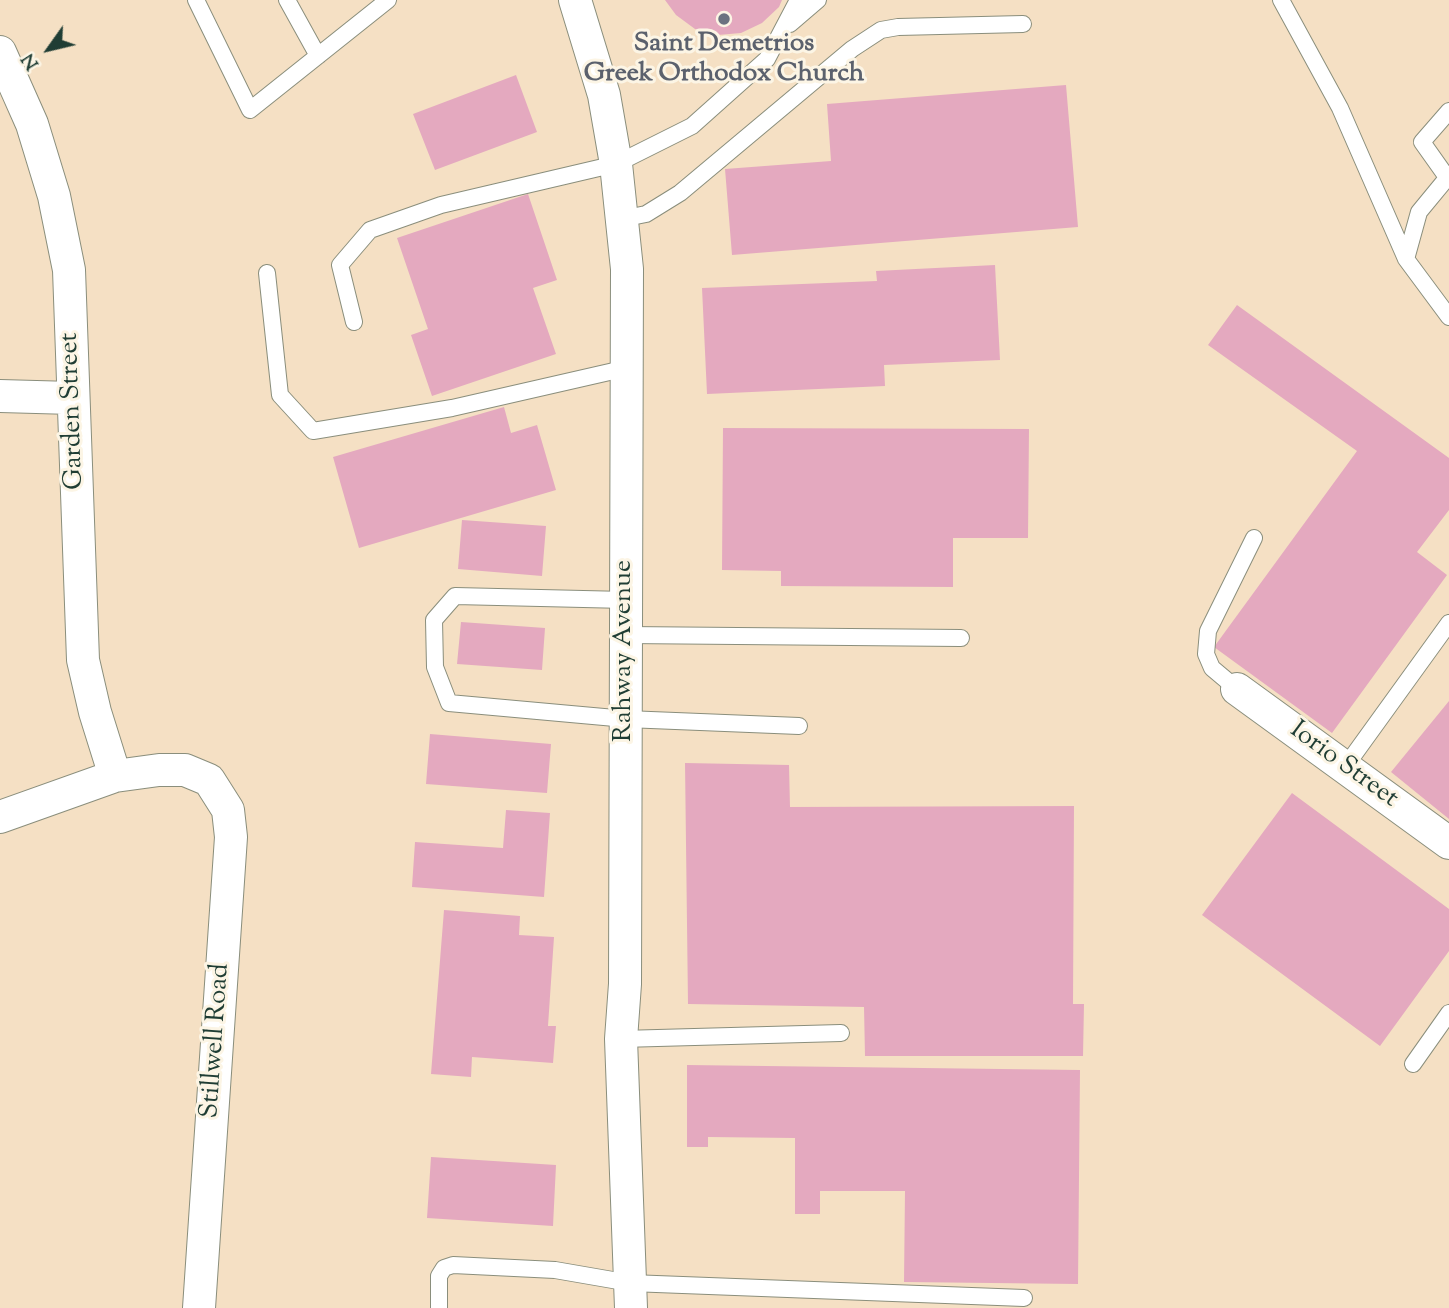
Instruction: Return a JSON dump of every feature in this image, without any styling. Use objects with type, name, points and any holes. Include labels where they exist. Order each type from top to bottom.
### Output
[{"type":"street","name":"Rahway Avenue","points":[[575,0],[604,95],[616,164],[627,269],[625,984],[621,1039],[630,1296]]},
{"type":"street","name":"Garden Street","points":[[0,52],[32,124],[54,196],[69,270],[83,660],[95,712],[115,776]]},
{"type":"street","points":[[0,396],[72,398]]},
{"type":"street","name":"Iorio Street","points":[[1237,689],[1449,843]]},
{"type":"street","name":"Stillwell Road","points":[[115,776],[159,770],[185,770],[209,780],[228,810],[231,837],[199,1308]]},
{"type":"street","points":[[0,817],[115,776]]},
{"type":"lane","points":[[196,0],[250,110],[382,2]]},
{"type":"lane","points":[[287,0],[318,56]]},
{"type":"lane","points":[[355,322],[340,265],[370,230],[441,205],[616,164],[692,126],[767,59],[798,0]]},
{"type":"lane","points":[[783,30],[818,0]]},
{"type":"lane","points":[[1281,0],[1340,108],[1406,259],[1449,317]]},
{"type":"lane","points":[[621,219],[646,214],[680,193],[852,49],[881,30],[898,27],[1023,24]]},
{"type":"lane","points":[[1406,259],[1419,212],[1448,179],[1422,142],[1449,111]]},
{"type":"lane","points":[[267,273],[280,395],[313,431],[452,408],[627,368]]},
{"type":"lane","points":[[1237,689],[1212,668],[1206,654],[1208,631],[1254,538]]},
{"type":"lane","points":[[626,600],[455,596],[434,620],[435,667],[449,703],[626,719],[799,726]]},
{"type":"lane","points":[[1345,767],[1449,623]]},
{"type":"lane","points":[[626,635],[961,638]]},
{"type":"lane","points":[[1413,1064],[1449,1013]]},
{"type":"lane","points":[[621,1039],[841,1033]]},
{"type":"lane","points":[[439,1308],[439,1276],[444,1268],[453,1265],[555,1270],[630,1296],[1024,1298]]},
{"type":"building","name":"Saint Demetrios Greek Orthodox Church","points":[[665,0],[782,0],[779,7],[762,23],[741,33],[718,35],[695,29],[676,15]]},
{"type":"building","points":[[516,75],[537,132],[435,170],[413,114]]},
{"type":"building","points":[[1066,85],[1078,227],[732,255],[725,169],[831,161],[827,104]]},
{"type":"building","points":[[528,194],[557,280],[533,288],[556,354],[432,396],[411,335],[428,329],[397,238]]},
{"type":"building","points":[[995,265],[1000,360],[884,365],[885,386],[707,394],[702,288],[877,281],[876,271]]},
{"type":"building","points":[[1237,305],[1449,458],[1449,510],[1417,552],[1447,575],[1332,733],[1214,647],[1357,451],[1208,345]]},
{"type":"building","points":[[504,407],[511,433],[537,425],[556,490],[359,548],[333,457]]},
{"type":"building","points":[[723,428],[1029,429],[1028,538],[953,538],[953,587],[781,586],[781,571],[722,570]]},
{"type":"building","points":[[462,520],[546,526],[542,576],[458,569]]},
{"type":"building","points":[[461,622],[545,628],[542,670],[457,664]]},
{"type":"building","points":[[1449,701],[1449,819],[1391,772]]},
{"type":"building","points":[[430,734],[551,744],[547,793],[426,784]]},
{"type":"building","points":[[685,763],[789,765],[790,807],[1074,806],[1073,1004],[1084,1004],[1083,1056],[865,1056],[864,1007],[688,1004]]},
{"type":"building","points":[[1292,793],[1449,909],[1449,951],[1380,1046],[1202,915]]},
{"type":"building","points":[[506,810],[550,813],[544,897],[412,887],[415,842],[503,848]]},
{"type":"building","points":[[444,910],[520,916],[519,935],[554,937],[548,1026],[556,1026],[553,1063],[472,1057],[471,1077],[431,1074]]},
{"type":"building","points":[[687,1065],[1080,1070],[1078,1284],[904,1282],[905,1191],[820,1191],[820,1214],[795,1214],[795,1138],[708,1137],[708,1147],[687,1147]]},
{"type":"building","points":[[431,1157],[556,1165],[553,1226],[427,1218]]},
{"type":"place","name":"Saint Demetrios Greek Orthodox Church","points":[[724,19]]}]
